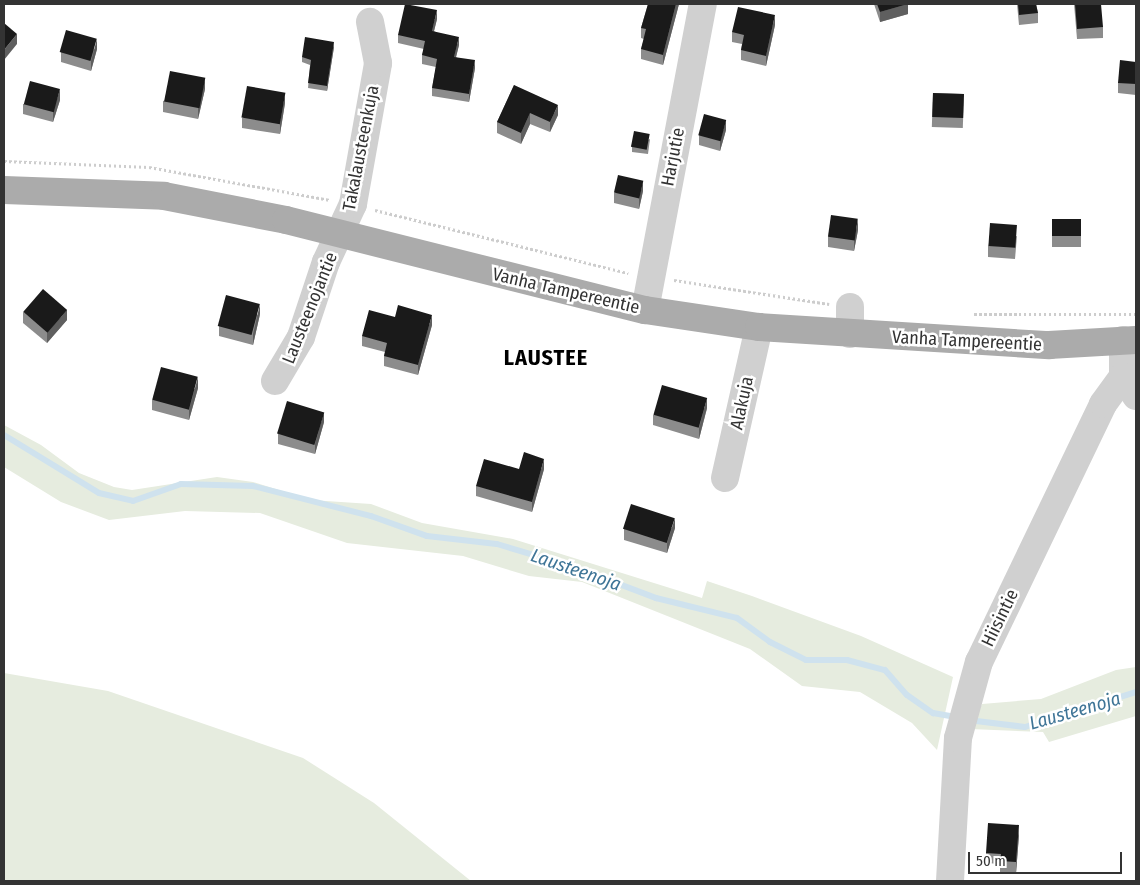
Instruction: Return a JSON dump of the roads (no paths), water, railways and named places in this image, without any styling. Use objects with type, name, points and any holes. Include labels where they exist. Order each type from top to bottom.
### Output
[{"type":"main road","name":"Vanha Tampereentie","points":[[4,190],[164,196],[342,233],[644,310],[759,327],[1049,345],[1130,340]]},
{"type":"street","name":"Harjutie","points":[[644,310],[703,4]]},
{"type":"street","name":"Takalausteenkuja","points":[[342,233],[353,204],[378,62],[370,22]]},
{"type":"street","name":"Lausteenojantie","points":[[275,381],[301,337],[326,262],[342,233]]},
{"type":"street","points":[[850,307],[850,334]]},
{"type":"street","name":"Alakuja","points":[[725,478],[759,327]]},
{"type":"street","points":[[1130,340],[1130,386]]},
{"type":"street","name":"Hiisintie","points":[[950,881],[951,811],[960,731],[979,662],[1103,404],[1130,386]]},
{"type":"waterway","name":"Lausteenoja","points":[[4,435],[99,493],[133,501],[181,484],[253,486],[371,516],[427,536],[497,544],[574,567],[656,598],[737,618],[770,642],[806,660],[847,660],[885,670],[907,695],[933,713],[956,717]]},
{"type":"waterway","name":"Lausteenoja","points":[[968,720],[1025,727],[1136,692]]},
{"type":"district","name":"LAUSTEE","points":[[546,358]]}]
